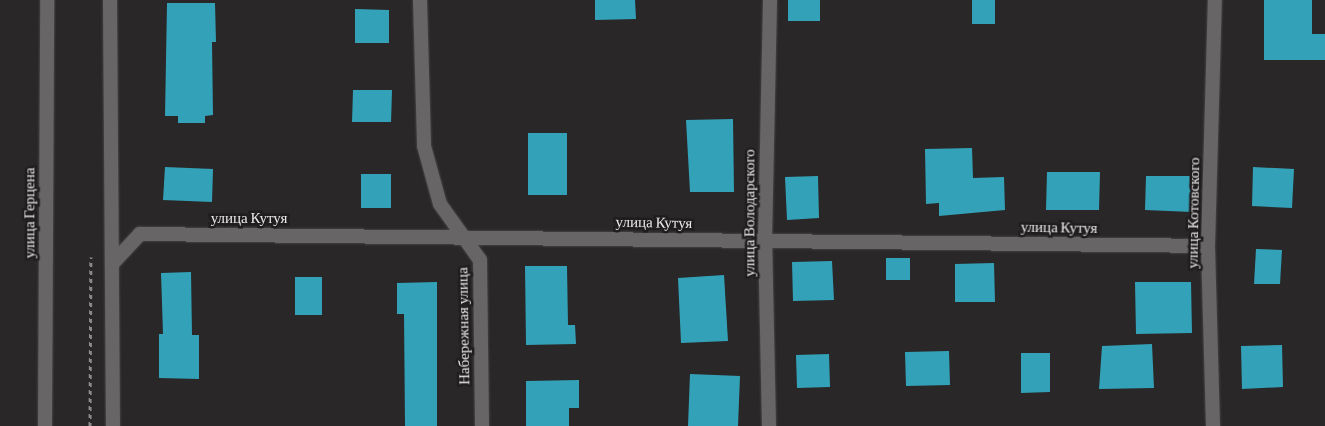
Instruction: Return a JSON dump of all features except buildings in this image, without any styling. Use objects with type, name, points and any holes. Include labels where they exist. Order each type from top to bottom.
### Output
[{"type":"street","name":"улица Герцена","points":[[45,426],[47,0]]},
{"type":"street","points":[[110,0],[113,426]]},
{"type":"street","name":"Набережная улица","points":[[420,0],[424,146],[440,204],[480,260],[482,426]]},
{"type":"street","name":"улица Володарского","points":[[769,426],[765,240],[770,0]]},
{"type":"street","name":"улица Котовского","points":[[1213,426],[1208,246],[1215,0]]},
{"type":"street","name":"улица Кутуя","points":[[112,264],[140,234],[1208,246]]}]
